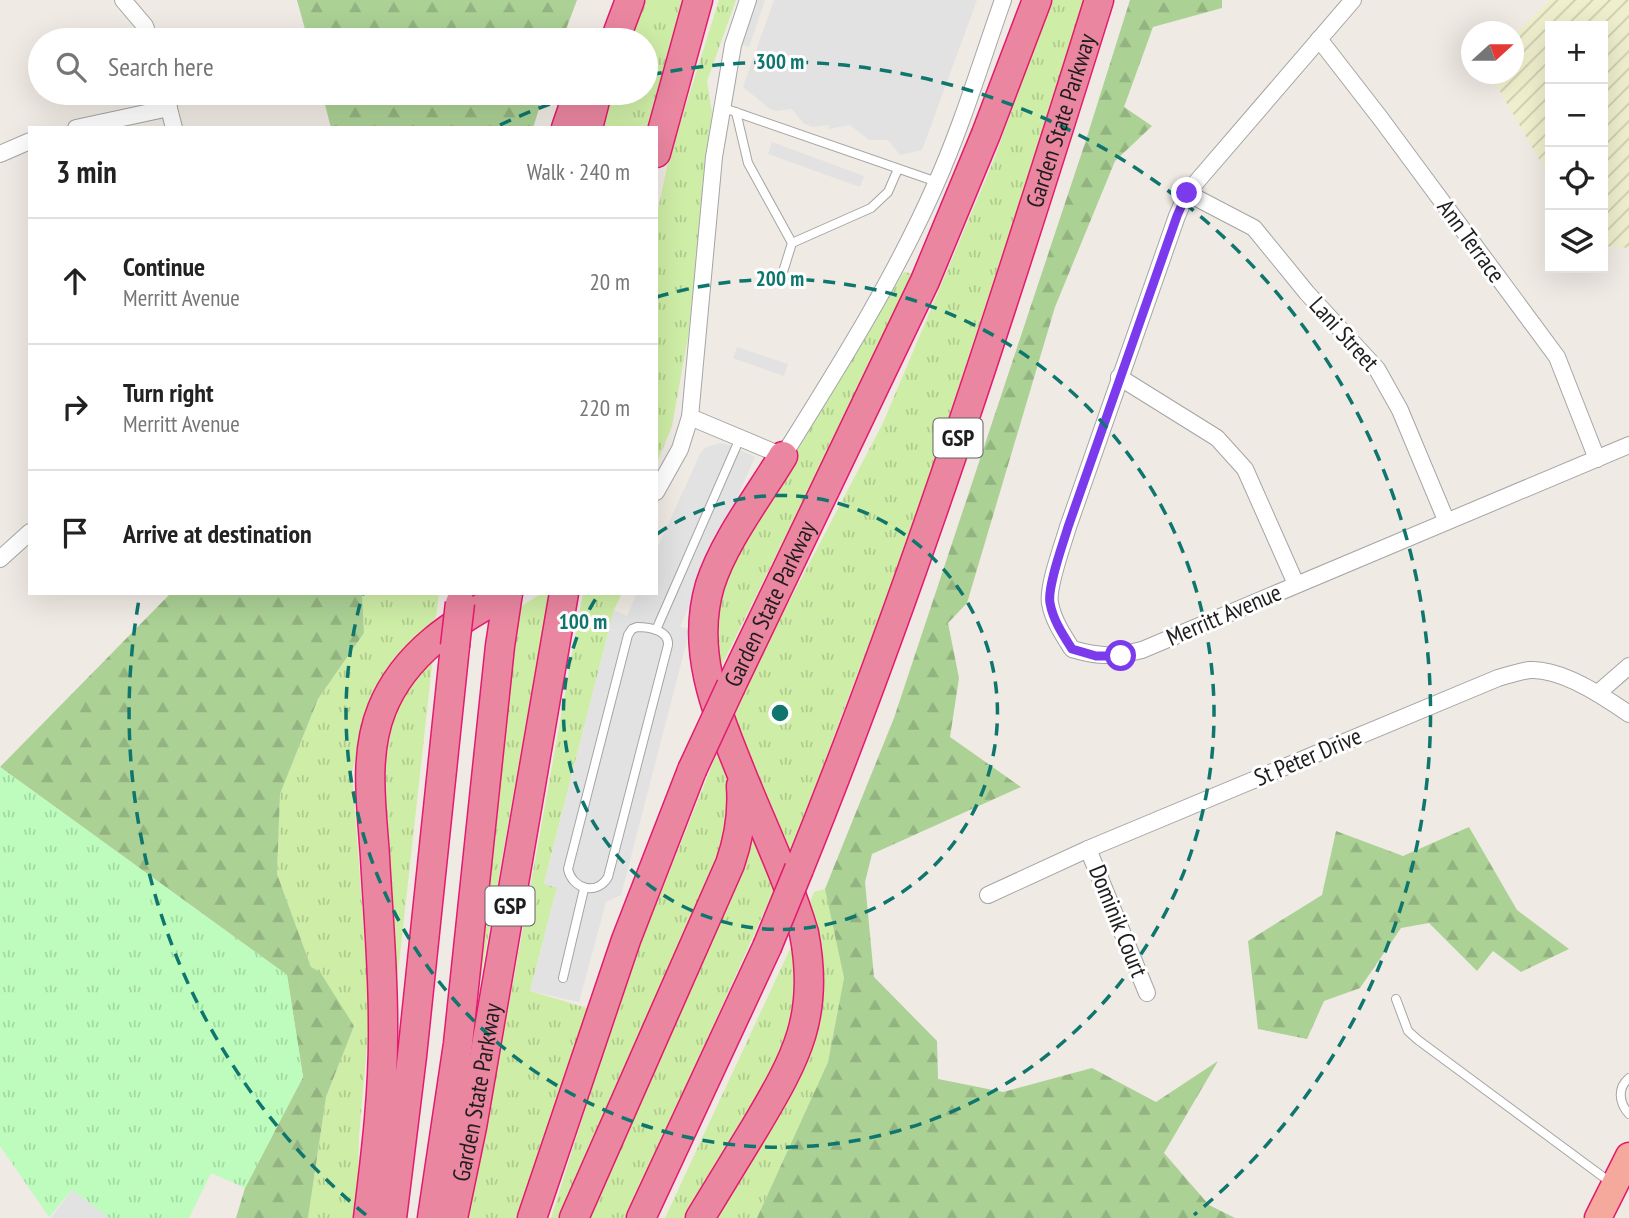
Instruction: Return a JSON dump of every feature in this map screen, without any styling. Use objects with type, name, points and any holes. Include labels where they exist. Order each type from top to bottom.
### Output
[{"type":"highway","points":[[602,28],[613,0]]},
{"type":"highway","points":[[620,28],[631,0]]},
{"type":"highway","points":[[658,146],[698,0]]},
{"type":"highway","name":"Garden State Parkway","points":[[532,1218],[630,927],[692,770],[925,281],[986,134],[1037,0]]},
{"type":"highway","name":"Garden State Parkway","points":[[641,1218],[767,947],[871,684],[934,508],[1099,0]]},
{"type":"highway","points":[[567,126],[574,105]]},
{"type":"highway","points":[[589,126],[594,105]]},
{"type":"highway","points":[[701,1218],[791,1066],[804,1028],[810,987],[811,969],[799,915],[718,717],[706,672],[704,645],[706,602],[714,574],[783,456]]},
{"type":"highway","points":[[368,1218],[380,1121],[384,1023],[370,774],[376,725],[388,695],[417,654],[453,625],[505,595]]},
{"type":"highway","points":[[432,1218],[458,1044],[508,595]]},
{"type":"highway","name":"Garden State Parkway","points":[[453,1218],[472,1127],[564,595]]},
{"type":"highway","points":[[391,1218],[412,1056],[461,598]]},
{"type":"highway","points":[[574,1218],[730,864],[742,812],[740,769]]},
{"type":"highway","points":[[1598,1218],[1629,1156]]},
{"type":"street","points":[[123,0],[146,28]]},
{"type":"street","points":[[658,488],[680,449],[690,417],[710,195],[728,109],[733,45],[748,0]]},
{"type":"street","points":[[690,417],[783,456],[883,292],[937,182],[1003,0]]},
{"type":"street","name":"Merritt Avenue","points":[[1353,0],[1187,193],[1177,216],[1119,377],[1055,569],[1049,601],[1059,628],[1072,649],[1096,656],[1121,656],[1142,650],[1629,445]]},
{"type":"street","name":"Ann Terrace","points":[[1319,39],[1557,357],[1597,458]]},
{"type":"street","points":[[82,126],[151,105]]},
{"type":"street","points":[[168,105],[174,126]]},
{"type":"street","points":[[0,154],[28,142]]},
{"type":"street","name":"Lani Street","points":[[1187,193],[1254,228],[1307,293],[1377,369],[1400,410],[1446,520]]},
{"type":"street","points":[[1119,377],[1217,438],[1245,469],[1296,584]]},
{"type":"street","points":[[0,559],[28,534]]},
{"type":"street","points":[[1598,693],[1629,666]]},
{"type":"street","name":"St Peter Drive","points":[[988,895],[1088,849],[1498,678],[1532,670],[1569,679],[1598,693],[1629,714]]},
{"type":"street","name":"Dominik Court","points":[[1088,849],[1147,993]]},
{"type":"lane","points":[[728,109],[937,182]]},
{"type":"lane","points":[[728,109],[748,163],[792,243],[782,275]]},
{"type":"lane","points":[[792,243],[871,208],[888,192],[898,169]]},
{"type":"lane","points":[[656,630],[740,438]]},
{"type":"lane","points":[[637,627],[656,630],[669,639],[668,645],[608,877],[594,888],[584,889],[574,884],[568,869],[628,635],[637,627]]},
{"type":"lane","points":[[563,978],[584,889]]},
{"type":"lane","points":[[1396,999],[1408,1031],[1418,1040],[1615,1186]]},
{"type":"lane","points":[[1629,1078],[1622,1084],[1620,1095],[1629,1114]]},
{"type":"green space","points":[[297,0],[577,0],[566,28],[305,28]]},
{"type":"green space","points":[[644,0],[682,0],[658,93],[658,28],[634,28]]},
{"type":"green space","points":[[719,0],[736,0],[707,81],[712,112],[688,337],[672,426],[658,460],[658,210],[668,162]]},
{"type":"green space","points":[[1051,0],[1086,0],[890,596],[785,863],[729,727],[769,640],[883,423],[995,157]]},
{"type":"green space","points":[[1130,0],[1222,0],[1222,8],[1153,27],[1124,107],[1152,126],[1115,161],[1055,307],[967,603],[948,623],[959,678],[950,737],[1021,787],[872,854],[865,882],[874,977],[937,1041],[938,1079],[1003,1092],[1092,1068],[1156,1102],[1218,1061],[1164,1153],[1209,1205],[1235,1218],[757,1218],[828,1062],[844,978],[825,889],[894,718]]},
{"type":"green space","points":[[1550,0],[1629,0],[1629,248],[1608,246],[1608,21],[1545,21],[1545,169],[1496,84],[1524,84],[1524,25]]},
{"type":"green space","points":[[325,105],[540,105],[534,126],[330,126]]},
{"type":"green space","points":[[606,105],[655,105],[650,126],[599,126]]},
{"type":"green space","points":[[904,272],[915,274],[715,679],[715,597],[734,553]]},
{"type":"green space","points":[[169,595],[362,595],[364,633],[318,699],[280,794],[277,874],[311,967],[320,972],[354,1026],[326,1097],[308,1218],[236,1218],[245,1188],[303,1077],[287,975],[0,767]]},
{"type":"green space","points":[[362,595],[439,595],[436,617],[372,700],[352,772],[370,1011],[359,1137],[357,1218],[308,1218],[326,1097],[354,1026],[311,967],[277,874],[280,794],[318,699],[364,633]]},
{"type":"green space","points":[[539,595],[549,595],[465,1068],[517,609]]},
{"type":"green space","points":[[583,595],[621,595],[614,610],[544,883],[557,887],[530,991],[587,1008],[519,1218],[468,1218]]},
{"type":"green space","points":[[434,647],[390,1045],[375,771],[390,705]]},
{"type":"green space","points":[[721,743],[731,768],[727,852],[566,1218],[551,1218],[626,980]]},
{"type":"green space","points":[[0,767],[287,975],[303,1077],[245,1188],[211,1173],[189,1218],[109,1218],[72,1190],[49,1217],[0,1146]]},
{"type":"green space","points":[[1469,827],[1517,910],[1569,949],[1521,972],[1493,951],[1477,971],[1429,923],[1401,928],[1360,988],[1324,1001],[1307,1039],[1258,1029],[1248,941],[1322,895],[1336,831],[1403,856]]},
{"type":"green space","points":[[753,837],[778,881],[627,1218],[584,1218]]},
{"type":"green space","points":[[825,889],[844,978],[828,1062],[757,1218],[710,1218],[788,1090],[805,913],[814,892]]},
{"type":"green space","points":[[797,934],[805,965],[783,1070],[693,1218],[665,1218]]},
{"type":"shaded area","points":[[755,0],[765,0],[749,47],[740,44]]},
{"type":"shaded area","points":[[774,0],[977,0],[922,150],[900,155],[888,140],[869,140],[850,125],[828,129],[829,125],[812,127],[803,123],[792,109],[770,109],[743,87]]},
{"type":"shaded area","points":[[772,142],[864,176],[860,187],[768,154]]},
{"type":"shaded area","points":[[737,347],[788,364],[784,376],[733,358]]},
{"type":"shaded area","points":[[721,443],[755,457],[680,627],[690,629],[621,895],[606,902],[579,1002],[530,991],[557,888],[544,884],[614,610],[627,616],[636,595],[658,595],[658,547],[701,452]]},
{"type":"shaded area","points":[[72,1190],[109,1218],[51,1218]]},
{"type":"route","points":[[1121,656],[1096,656],[1072,649],[1059,628],[1049,601],[1055,569],[1068,527],[1119,377],[1187,193]]}]
